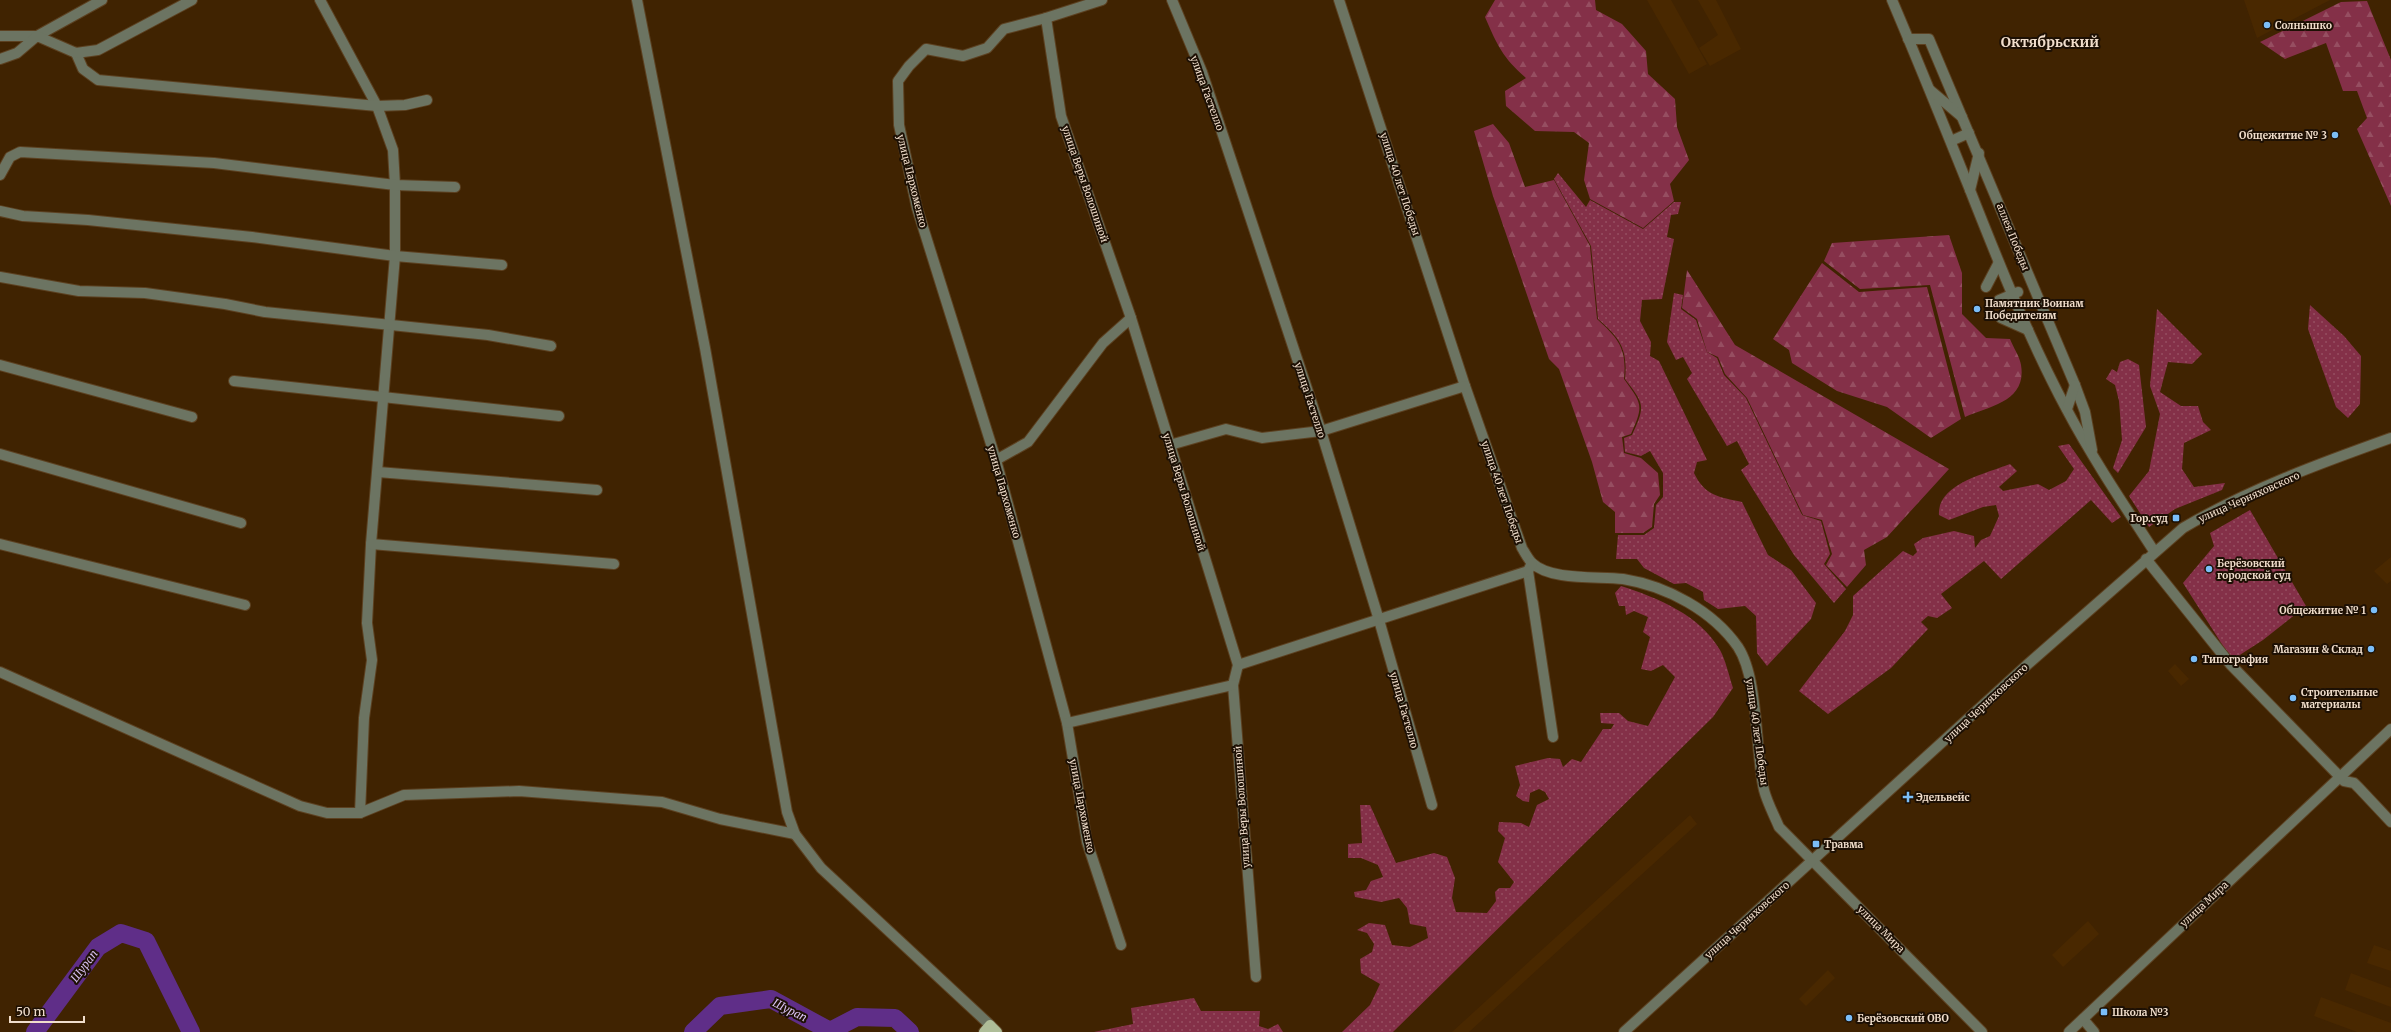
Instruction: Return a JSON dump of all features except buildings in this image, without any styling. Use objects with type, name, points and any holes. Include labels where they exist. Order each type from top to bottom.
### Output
[{"type":"street","points":[[0,59],[17,53],[37,36],[102,0]]},
{"type":"street","points":[[0,36],[37,36],[76,53],[98,50],[192,0]]},
{"type":"street","points":[[320,0],[377,106],[393,150],[395,185],[396,256],[385,398],[371,544],[367,623],[372,660],[364,718],[360,813]]},
{"type":"street","points":[[637,0],[705,348],[787,812],[796,834],[821,868],[990,1030]]},
{"type":"street","points":[[1046,18],[1102,0]]},
{"type":"street","name":"улица Гастелло","points":[[1172,0],[1202,72],[1321,432],[1379,620],[1432,805]]},
{"type":"street","name":"улица 40 лет Победы","points":[[1339,0],[1465,386],[1530,567],[1559,574],[1624,579],[1662,590],[1690,603],[1717,623],[1738,648],[1749,673],[1764,790],[1779,827],[1812,861]]},
{"type":"street","points":[[1892,0],[1951,141],[1998,264],[2015,293],[2028,330],[2066,409],[2094,458],[2154,551]]},
{"type":"street","name":"улица Пархоменко","points":[[1046,18],[1004,29],[987,48],[963,56],[926,49],[909,66],[898,81],[899,125],[917,208],[996,460],[1067,723],[1087,842],[1121,945]]},
{"type":"street","name":"улица Веры Волошиной","points":[[1046,18],[1061,116],[1131,318],[1238,665],[1233,685],[1256,977]]},
{"type":"street","name":"аллея Победы","points":[[1908,39],[1930,39],[2075,385],[2085,412],[2094,458]]},
{"type":"street","points":[[76,53],[83,69],[98,80],[377,106],[405,105],[427,100]]},
{"type":"street","points":[[1929,90],[1964,118]]},
{"type":"street","points":[[1951,141],[1969,133]]},
{"type":"street","points":[[0,175],[10,157],[20,152],[214,163],[395,185],[455,187]]},
{"type":"street","points":[[1970,190],[1979,153]]},
{"type":"street","points":[[0,211],[23,216],[88,220],[252,237],[396,256],[502,265]]},
{"type":"street","points":[[1986,287],[1998,264]]},
{"type":"street","points":[[0,277],[79,291],[144,293],[225,304],[265,312],[488,335],[551,346]]},
{"type":"street","points":[[1999,300],[2015,293]]},
{"type":"street","points":[[996,460],[1028,442],[1103,343],[1131,318]]},
{"type":"street","points":[[2001,318],[2028,330]]},
{"type":"street","points":[[0,365],[192,417]]},
{"type":"street","points":[[234,381],[559,416]]},
{"type":"street","points":[[2066,409],[2075,385]]},
{"type":"street","points":[[1170,445],[1226,429],[1262,438],[1321,432],[1465,386]]},
{"type":"street","name":"улица Черняховского","points":[[1624,1032],[2154,551],[2183,528],[2211,511],[2391,438]]},
{"type":"street","points":[[0,454],[241,523]]},
{"type":"street","points":[[378,472],[598,490]]},
{"type":"street","points":[[0,544],[245,605]]},
{"type":"street","points":[[371,544],[614,564]]},
{"type":"street","points":[[2146,559],[2231,665],[2344,781],[2354,783],[2360,788],[2391,822]]},
{"type":"street","points":[[1238,665],[1379,620],[1530,567],[1553,738]]},
{"type":"street","points":[[0,672],[300,806],[327,813],[360,813],[404,795],[519,791],[662,802],[720,819],[796,834]]},
{"type":"street","points":[[1067,723],[1233,685]]},
{"type":"street","name":"улица Мира","points":[[2069,1032],[2391,729]]},
{"type":"street","name":"улица Мира","points":[[1812,861],[1982,1032]]},
{"type":"street","points":[[2083,1019],[2094,1032]]},
{"type":"shaded area","points":[[1647,0],[1671,0],[1707,64],[1689,74]]},
{"type":"shaded area","points":[[1698,0],[1716,0],[1741,49],[1710,66],[1699,48],[1718,35]]},
{"type":"shaded area","name":"Солнышко","points":[[2244,0],[2330,0],[2257,38]]},
{"type":"shaded area","points":[[2391,557],[2391,581],[2387,584],[2374,571]]},
{"type":"shaded area","points":[[2175,664],[2189,679],[2181,686],[2168,671]]},
{"type":"shaded area","points":[[1690,815],[1697,824],[1469,1032],[1452,1032]]},
{"type":"shaded area","points":[[2088,921],[2099,934],[2063,967],[2052,955]]},
{"type":"shaded area","points":[[2374,945],[2391,951],[2391,971],[2367,963]]},
{"type":"shaded area","points":[[1828,970],[1835,978],[1806,1006],[1799,999]]},
{"type":"shaded area","points":[[2351,973],[2391,988],[2391,1007],[2345,990]]},
{"type":"shaded area","points":[[2321,997],[2391,1023],[2391,1032],[2357,1032],[2314,1016]]},
{"type":"green space","points":[[1495,0],[1595,0],[1596,10],[1622,24],[1646,51],[1648,74],[1675,99],[1677,127],[1689,160],[1670,184],[1674,201],[1643,228],[1590,199],[1584,180],[1589,143],[1574,132],[1535,131],[1506,106],[1505,91],[1526,78],[1518,71],[1501,50],[1485,17]]},
{"type":"green space","points":[[2367,1],[2391,60],[2391,206],[2357,129],[2367,118],[2357,91],[2343,91],[2326,43],[2285,59],[2260,42],[2341,2]]},
{"type":"green space","points":[[1493,124],[1509,143],[1525,187],[1554,180],[1590,246],[1597,319],[1611,333],[1620,345],[1624,360],[1624,379],[1635,394],[1639,405],[1638,417],[1631,434],[1622,437],[1624,453],[1641,458],[1658,473],[1660,495],[1654,504],[1652,527],[1643,533],[1615,533],[1615,512],[1603,502],[1592,462],[1559,369],[1549,359],[1493,196],[1474,131]]},
{"type":"green space","points":[[1558,173],[1586,207],[1590,200],[1643,229],[1674,202],[1681,202],[1678,214],[1671,215],[1667,237],[1674,239],[1662,299],[1642,300],[1640,321],[1651,342],[1650,356],[1659,361],[1707,460],[1697,462],[1694,473],[1698,481],[1708,491],[1720,497],[1742,502],[1768,555],[1791,570],[1816,603],[1811,619],[1767,666],[1757,653],[1756,616],[1745,606],[1718,609],[1704,600],[1703,592],[1686,583],[1674,584],[1644,568],[1637,559],[1616,559],[1618,535],[1644,535],[1654,528],[1656,505],[1663,497],[1663,473],[1650,451],[1641,456],[1625,452],[1624,438],[1632,435],[1641,411],[1641,405],[1636,394],[1625,379],[1625,360],[1621,345],[1612,332],[1598,319],[1591,246],[1554,179]]},
{"type":"green space","points":[[1949,235],[1962,273],[1962,314],[1986,338],[2010,339],[2021,365],[2021,377],[2018,387],[2013,394],[1996,405],[1965,417],[1930,285],[1860,289],[1824,261],[1832,243]]},
{"type":"green space","points":[[1822,263],[1859,292],[1927,287],[1961,419],[1931,438],[1887,407],[1837,391],[1792,363],[1789,350],[1773,339]]},
{"type":"green space","points":[[1687,270],[1735,345],[1949,469],[1887,537],[1864,550],[1866,565],[1847,587],[1826,565],[1832,554],[1822,520],[1803,515],[1747,398],[1725,374],[1718,357],[1707,352],[1697,319],[1682,308]]},
{"type":"green space","points":[[1674,293],[1683,295],[1681,309],[1696,320],[1707,352],[1717,358],[1724,375],[1746,398],[1802,515],[1821,521],[1830,554],[1824,564],[1846,589],[1834,603],[1794,555],[1741,470],[1749,464],[1737,441],[1727,446],[1687,379],[1692,373],[1683,357],[1676,360],[1667,342]]},
{"type":"green space","points":[[2310,305],[2344,336],[2361,356],[2360,404],[2348,418],[2336,407],[2308,329]]},
{"type":"green space","points":[[2157,309],[2202,354],[2192,364],[2168,362],[2160,392],[2181,406],[2198,406],[2203,422],[2211,430],[2184,443],[2182,469],[2194,487],[2225,483],[2222,490],[2175,509],[2149,527],[2129,496],[2149,471],[2160,414],[2150,386]]},
{"type":"green space","points":[[2128,359],[2139,365],[2146,427],[2118,473],[2113,468],[2122,440],[2119,401],[2115,385],[2106,379],[2112,369],[2117,372],[2120,362]]},
{"type":"green space","points":[[2069,444],[2121,517],[2112,523],[2091,500],[2001,579],[1984,561],[1941,594],[1952,608],[1937,618],[1928,616],[1921,622],[1928,629],[1891,668],[1828,714],[1799,691],[1845,631],[1853,615],[1853,596],[1903,551],[1913,556],[1917,552],[1914,544],[1923,538],[1954,531],[1974,536],[1975,548],[1981,540],[1990,536],[1999,516],[1996,505],[1983,507],[1949,520],[1939,515],[1940,504],[1946,495],[1954,488],[1976,476],[2010,464],[2017,471],[1999,487],[2003,491],[2038,484],[2049,490],[2066,481],[2074,469],[2058,446]]},
{"type":"green space","points":[[2250,510],[2306,606],[2263,640],[2232,660],[2183,583],[2214,546],[2210,533]]},
{"type":"green space","points":[[1621,586],[1649,596],[1677,609],[1701,627],[1712,638],[1720,650],[1733,688],[1713,717],[1393,1032],[1342,1032],[1370,1005],[1380,984],[1361,973],[1360,959],[1372,952],[1374,944],[1367,933],[1357,930],[1369,923],[1385,925],[1392,945],[1410,947],[1428,938],[1426,927],[1410,924],[1407,908],[1399,898],[1381,902],[1355,897],[1354,892],[1366,890],[1371,881],[1383,877],[1378,865],[1361,858],[1348,858],[1348,844],[1362,843],[1360,805],[1370,805],[1396,863],[1434,853],[1447,857],[1455,878],[1452,898],[1456,912],[1487,913],[1496,901],[1495,892],[1499,888],[1510,888],[1514,882],[1498,862],[1505,838],[1498,831],[1499,822],[1521,823],[1529,827],[1537,805],[1549,799],[1545,792],[1539,789],[1530,793],[1529,802],[1523,801],[1516,796],[1520,785],[1515,766],[1548,758],[1560,759],[1563,767],[1572,759],[1581,762],[1603,729],[1611,729],[1614,724],[1601,723],[1600,713],[1619,713],[1628,721],[1648,726],[1675,677],[1663,665],[1651,671],[1641,669],[1650,637],[1643,632],[1648,617],[1634,611],[1626,615],[1625,606],[1619,606],[1615,593]]},
{"type":"green space","points":[[1194,998],[1201,1011],[1260,1011],[1259,1026],[1268,1029],[1278,1024],[1283,1032],[1094,1032],[1133,1024],[1131,1008]]},
{"type":"waterway","name":"Шурап","points":[[35,1032],[98,947],[121,933],[146,941],[191,1032]]},
{"type":"waterway","name":"Шурап","points":[[693,1032],[720,1006],[771,999],[830,1031],[857,1017],[895,1018],[910,1032]]},
{"type":"place","name":"Солнышко","points":[[2267,25]]},
{"type":"place","name":"Общежитие № 3","points":[[2335,135]]},
{"type":"place","name":"Памятник Воинам Победителям","points":[[1977,309]]},
{"type":"place","name":"Гор.суд","points":[[2176,518]]},
{"type":"place","name":"Берёзовский городской суд","points":[[2209,569]]},
{"type":"place","name":"Общежитие № 1","points":[[2374,610]]},
{"type":"place","name":"Магазин & Склад","points":[[2371,649]]},
{"type":"place","name":"Типография","points":[[2194,659]]},
{"type":"place","name":"Строительные материалы","points":[[2293,698]]},
{"type":"place","name":"Эдельвейс","points":[[1908,797]]},
{"type":"place","name":"Травма","points":[[1816,844]]},
{"type":"place","name":"Школа №3","points":[[2104,1012]]},
{"type":"place","name":"Берёзовский ОВО","points":[[1849,1018]]},
{"type":"district","name":"Октябрьский","points":[[2050,42]]}]
